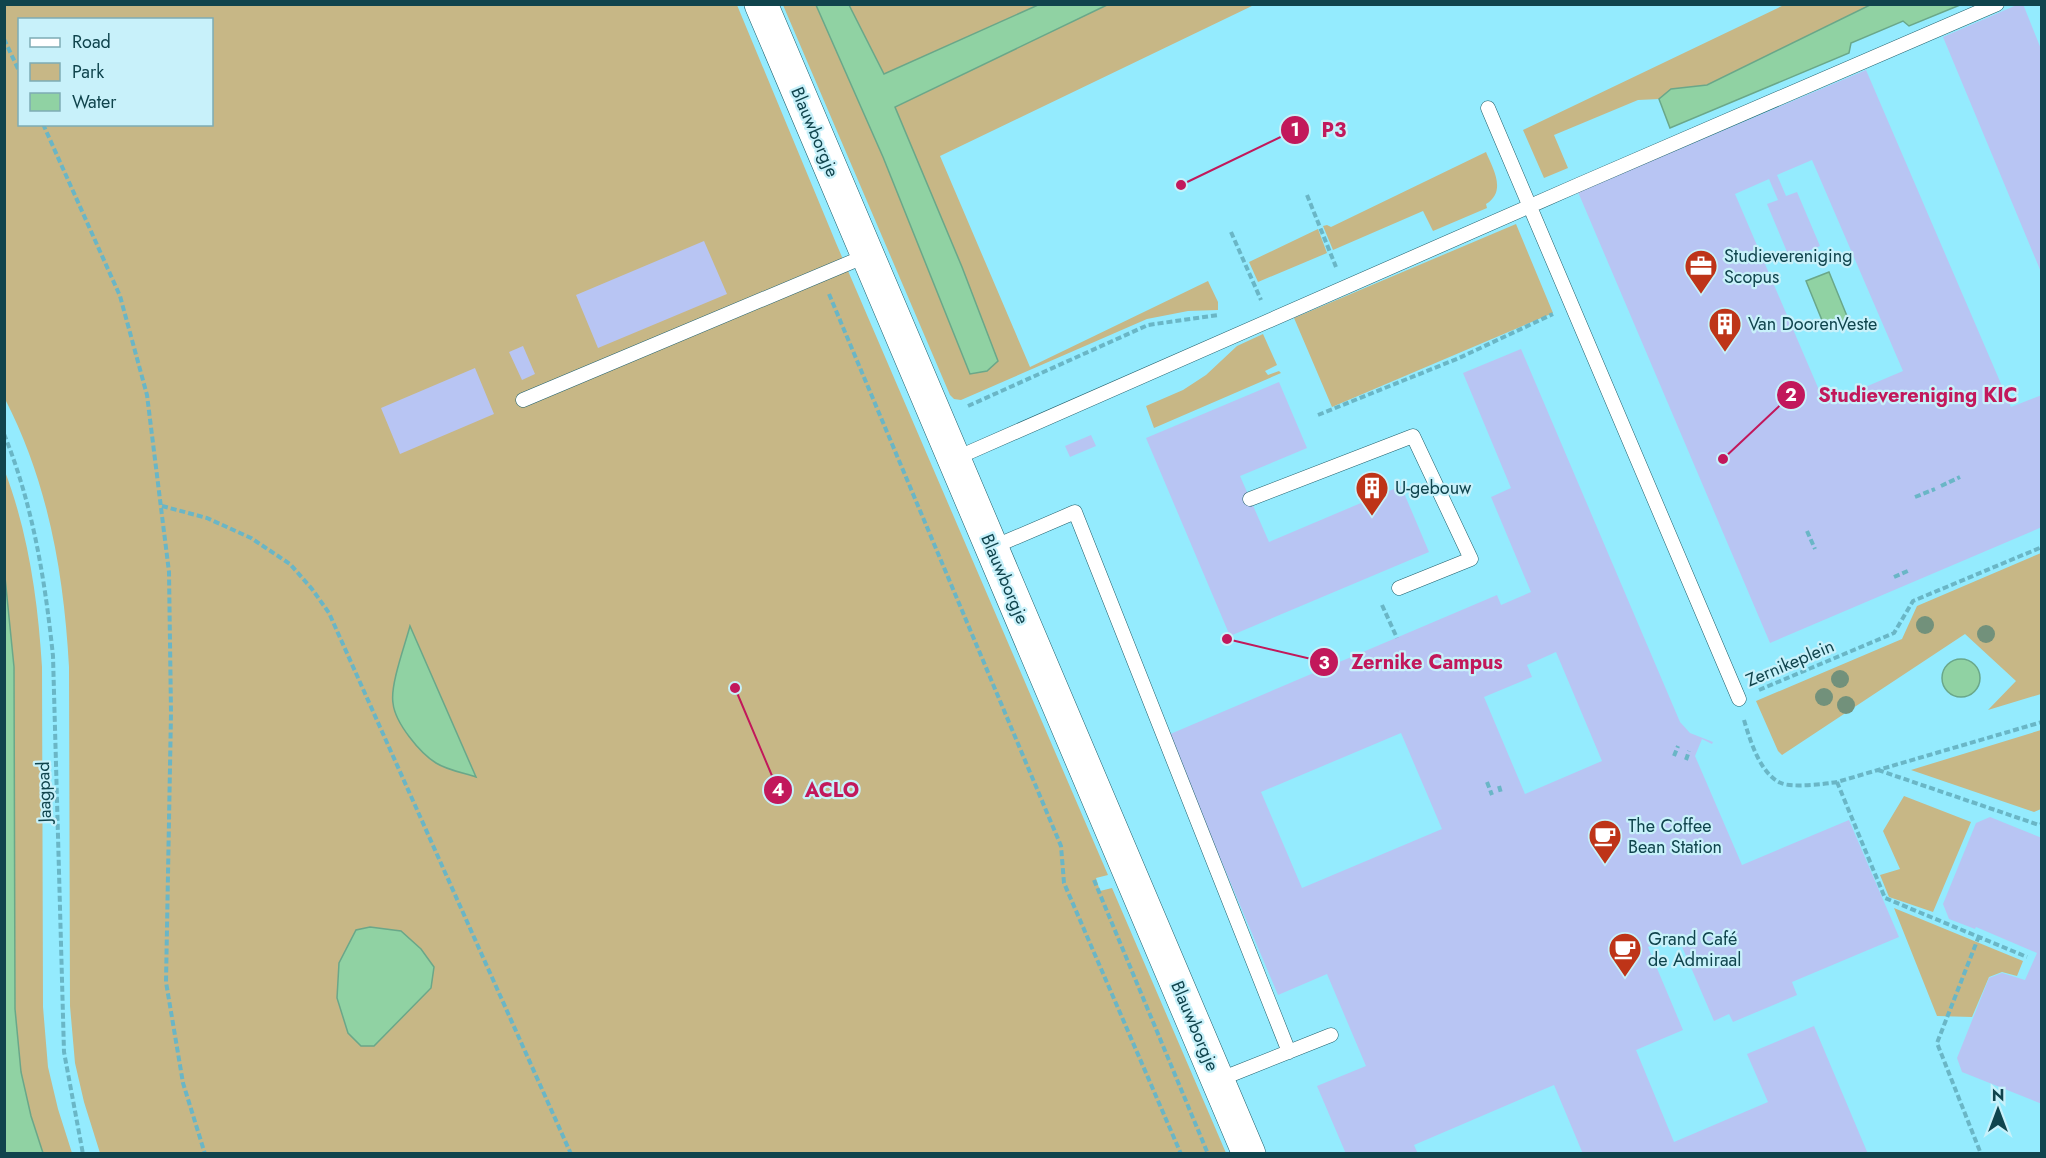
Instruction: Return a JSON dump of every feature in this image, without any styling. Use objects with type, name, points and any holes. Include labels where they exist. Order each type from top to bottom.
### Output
[{"type":"street","name":"Blauwborgje","points":[[761,4],[1249,1154]]},
{"type":"lane","points":[[954,459],[1997,4]]},
{"type":"lane","points":[[1488,108],[1739,699]]},
{"type":"lane","points":[[523,400],[868,255]]},
{"type":"lane","points":[[1250,499],[1413,436],[1471,559],[1399,588]]},
{"type":"lane","points":[[992,548],[1075,512],[1289,1052]]},
{"type":"lane","points":[[1218,1080],[1331,1035]]},
{"type":"path","points":[[4,39],[18,69]]},
{"type":"path","points":[[44,126],[120,296],[147,395],[169,572],[171,713],[166,982],[183,1083],[205,1154]]},
{"type":"path","points":[[1307,195],[1344,287]]},
{"type":"path","points":[[1231,232],[1266,313],[1274,319]]},
{"type":"path","points":[[821,274],[1061,846],[1064,883],[1181,1154]]},
{"type":"path","points":[[1318,415],[1459,358],[1572,305]]},
{"type":"path","points":[[937,420],[1148,325],[1226,314]]},
{"type":"path","name":"Jaagpad","points":[[4,434],[24,491],[37,540],[51,633],[64,1052],[83,1154]]},
{"type":"path","points":[[1941,486],[1960,477]]},
{"type":"path","points":[[1915,496],[1935,489]]},
{"type":"path","points":[[162,506],[207,518],[251,538],[290,564],[329,613],[571,1154]]},
{"type":"path","points":[[1807,531],[1815,549]]},
{"type":"path","name":"Zernikeplein","points":[[2042,547],[1913,601],[1894,633],[1739,699],[1749,738],[1763,769],[1781,784],[1820,785],[1837,782],[2042,722]]},
{"type":"path","points":[[1894,577],[1910,570]]},
{"type":"path","points":[[1674,756],[1678,746]]},
{"type":"path","points":[[1686,760],[1689,751]]},
{"type":"path","points":[[1876,769],[2042,825]]},
{"type":"path","points":[[1487,782],[1492,796],[1488,789]]},
{"type":"path","points":[[1837,782],[1885,898],[2027,957]]},
{"type":"path","points":[[1498,786],[1501,793]]},
{"type":"path","points":[[1979,936],[1937,1043],[1981,1154]]},
{"type":"green space","points":[[5,5],[737,5],[836,243],[1108,875],[1096,878],[1100,891],[1112,888],[1226,1153],[100,1153],[75,1063],[70,1006],[67,632],[51,529],[43,496],[20,431],[5,399]],"holes":[[[410,627],[476,776],[437,763],[393,691]]]},
{"type":"green space","points":[[783,5],[816,5],[883,157],[962,267],[895,107],[1107,5],[1254,5],[940,156],[1030,367],[1208,281],[1218,302],[1218,310],[1188,311],[1147,319],[961,400],[954,399],[950,395]]},
{"type":"green space","points":[[849,5],[1049,5],[884,74]]},
{"type":"green space","points":[[1784,5],[1872,5],[1707,85],[1671,89],[1659,99],[1638,100],[1554,135],[1568,168],[1544,178],[1523,130]]},
{"type":"green space","points":[[1486,152],[1495,172],[1497,186],[1496,193],[1486,204],[1487,208],[1433,231],[1423,211],[1333,250],[1323,226],[1331,227]]},
{"type":"green space","points":[[1516,224],[1553,313],[1332,407],[1294,318]]},
{"type":"green space","points":[[1318,229],[1327,253],[1258,282],[1249,262]]},
{"type":"green space","points":[[1263,334],[1277,365],[1265,371],[1268,375],[1279,371],[1281,373],[1154,428],[1146,406],[1183,390],[1206,375],[1237,346]]},
{"type":"green space","points":[[4,469],[26,541],[38,617],[42,667],[43,1007],[48,1067],[72,1153],[43,1153],[31,1116],[21,1072],[15,1009],[14,667],[4,577]]},
{"type":"green space","points":[[2041,553],[2041,694],[1988,710],[2016,681],[1965,634],[1782,755],[1778,751],[1756,701],[1902,639],[1917,606]]},
{"type":"green space","points":[[2041,730],[2041,809],[2034,812],[1911,770]]},
{"type":"green space","points":[[1904,796],[1971,822],[1933,912],[1889,897],[1880,875],[1900,869],[1883,831]]},
{"type":"green space","points":[[1894,908],[2023,961],[2017,976],[2002,972],[1989,977],[1972,1017],[1937,1016]]},
{"type":"water","points":[[1872,4],[1960,5],[1909,26],[1903,21],[1851,43],[1849,53],[1670,128],[1659,99],[1671,89],[1707,85]]},
{"type":"water","points":[[816,5],[849,5],[884,74],[1038,5],[1107,5],[895,107],[962,267],[998,361],[987,371],[970,374],[883,157]]},
{"type":"water","points":[[1829,272],[1849,321],[1826,330],[1806,281]]},
{"type":"water","points":[[5,577],[14,667],[15,1009],[21,1072],[31,1116],[43,1153],[5,1153]]},
{"type":"water","points":[[410,626],[476,777],[436,763],[409,737],[398,719],[393,703],[394,686]]},
{"type":"water","points":[[1961,659],[1974,665],[1980,678],[1974,691],[1961,697],[1948,691],[1942,678],[1948,665]]},
{"type":"water","points":[[370,927],[401,931],[421,949],[434,967],[431,988],[374,1046],[361,1046],[348,1033],[337,998],[339,963],[356,930]]},
{"type":"building","points":[[2023,4],[2041,49],[2041,272],[1943,37]]},
{"type":"building","name":"Van DoorenVeste","points":[[1866,70],[2011,407],[2042,395],[2042,527],[1770,643],[1578,192]],"holes":[[[1812,160],[1903,371],[1825,404],[1735,194],[1769,179],[1778,200],[1767,204],[1790,259],[1820,246],[1797,192],[1786,196],[1777,175]]]},
{"type":"building","points":[[704,241],[727,294],[598,348],[576,295]]},
{"type":"building","points":[[523,346],[535,374],[522,380],[509,352]]},
{"type":"building","points":[[1521,349],[1680,722],[1690,733],[1713,742],[1712,744],[1702,739],[1695,756],[1742,865],[1849,820],[1899,937],[1792,982],[1797,995],[1733,1022],[1729,1014],[1714,1021],[1677,935],[1648,947],[1683,1030],[1636,1050],[1674,1142],[1768,1102],[1747,1054],[1814,1026],[1868,1154],[1583,1154],[1554,1085],[1414,1145],[1418,1154],[1346,1154],[1317,1086],[1366,1066],[1327,974],[1278,995],[1168,735],[1497,595],[1501,605],[1531,592],[1491,497],[1511,488],[1463,373]],"holes":[[[1556,652],[1602,761],[1525,794],[1484,697],[1532,677],[1527,665]],[[1401,733],[1442,829],[1302,888],[1261,792]]]},
{"type":"building","points":[[475,368],[494,414],[400,454],[381,408]]},
{"type":"building","name":"U-gebouw","points":[[1279,382],[1307,448],[1240,476],[1269,542],[1401,486],[1429,552],[1230,636],[1146,438]]},
{"type":"building","points":[[1091,435],[1096,446],[1070,457],[1065,446]]},
{"type":"building","points":[[1990,817],[2042,838],[2042,1104],[1962,1072],[1957,1058],[1989,978],[2002,973],[2025,980],[2037,953],[1976,927],[1975,929],[1949,919],[1943,904],[1976,823]]},
{"type":"place","name":"P3","points":[[1181,185]]},
{"type":"place","name":"Studievereniging Scopus","points":[[1701,295]]},
{"type":"place","name":"Van DoorenVeste","points":[[1725,353]]},
{"type":"place","name":"Studievereniging KIC","points":[[1723,459]]},
{"type":"place","name":"U-gebouw","points":[[1372,517]]},
{"type":"place","name":"Zernike Campus","points":[[1227,639]]},
{"type":"place","name":"ACLO","points":[[735,688]]},
{"type":"place","name":"The Coffee Bean Station","points":[[1605,865]]},
{"type":"place","name":"Grand Café de Admiraal","points":[[1625,978]]}]
